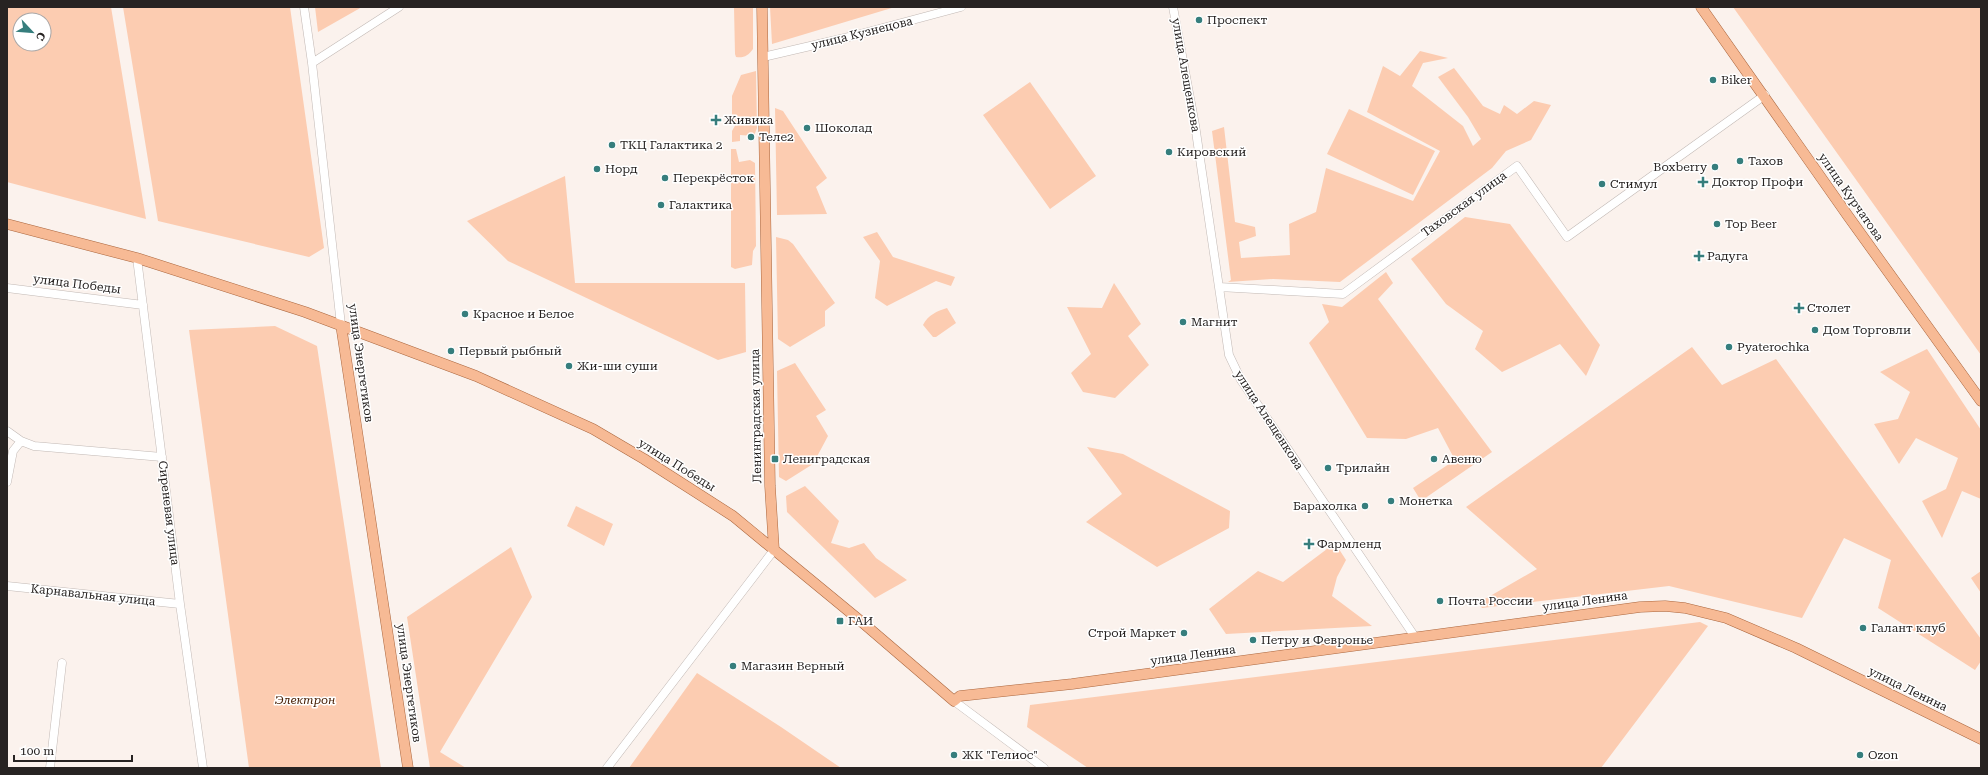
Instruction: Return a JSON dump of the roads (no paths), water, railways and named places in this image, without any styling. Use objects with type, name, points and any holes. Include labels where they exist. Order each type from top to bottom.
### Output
[{"type":"main road","name":"Ленинградская улица","points":[[762,7],[770,486],[774,550]]},
{"type":"main road","name":"улица Курчатова","points":[[1701,7],[1765,95],[1848,216],[1981,401]]},
{"type":"main road","name":"улица Победы","points":[[7,224],[137,258],[341,325],[476,376],[593,429],[644,459],[733,516],[954,701]]},
{"type":"main road","name":"улица Энергетиков","points":[[341,325],[408,768]]},
{"type":"main road","name":"улица Ленина","points":[[954,701],[960,696],[1072,684],[1640,606],[1665,606],[1685,608],[1726,618],[1789,645],[1981,739]]},
{"type":"street","name":"улица Энергетиков","points":[[304,7],[312,62],[341,325]]},
{"type":"street","points":[[312,62],[399,7]]},
{"type":"street","name":"улица Кузнецова","points":[[763,57],[849,37],[961,7]]},
{"type":"street","name":"улица Алещенкова","points":[[1173,7],[1195,125],[1229,355],[1241,380],[1415,637]]},
{"type":"street","name":"Таховская улица","points":[[1220,288],[1343,294],[1517,166],[1567,237],[1765,95]]},
{"type":"street","name":"Сиреневая улица","points":[[137,258],[180,604],[203,768]]},
{"type":"street","name":"улица Победы","points":[[7,288],[143,305]]},
{"type":"street","points":[[7,431],[20,441],[34,446],[162,457]]},
{"type":"street","points":[[7,482],[13,451],[20,441]]},
{"type":"street","points":[[607,768],[774,550]]},
{"type":"street","name":"Карнавальная улица","points":[[7,586],[180,604]]},
{"type":"street","points":[[50,768],[62,663]]},
{"type":"street","points":[[954,701],[1044,768]]},
{"type":"place","name":"Проспект","points":[[1199,20]]},
{"type":"place","name":"Biker","points":[[1713,80]]},
{"type":"place","name":"Живика","points":[[716,120]]},
{"type":"place","name":"Шоколад","points":[[807,128]]},
{"type":"place","name":"Теле2","points":[[751,137]]},
{"type":"place","name":"ТКЦ Галактика 2","points":[[612,145]]},
{"type":"place","name":"Кировский","points":[[1169,152]]},
{"type":"place","name":"Тахов","points":[[1740,161]]},
{"type":"place","name":"Boxberry","points":[[1715,167]]},
{"type":"place","name":"Норд","points":[[597,169]]},
{"type":"place","name":"Перекрёсток","points":[[665,178]]},
{"type":"place","name":"Доктор Профи","points":[[1703,182]]},
{"type":"place","name":"Стимул","points":[[1602,184]]},
{"type":"place","name":"Галактика","points":[[661,205]]},
{"type":"place","name":"Top Beer","points":[[1717,224]]},
{"type":"place","name":"Радуга","points":[[1699,256]]},
{"type":"place","name":"Столет","points":[[1799,308]]},
{"type":"place","name":"Красное и Белое","points":[[465,314]]},
{"type":"place","name":"Магнит","points":[[1183,322]]},
{"type":"place","name":"Дом Торговли","points":[[1815,330]]},
{"type":"place","name":"Pyaterochka","points":[[1729,347]]},
{"type":"place","name":"Первый рыбный","points":[[451,351]]},
{"type":"place","name":"Жи-ши суши","points":[[569,366]]},
{"type":"place","name":"Лениградская","points":[[775,459]]},
{"type":"place","name":"Авеню","points":[[1434,459]]},
{"type":"place","name":"Трилайн","points":[[1328,468]]},
{"type":"place","name":"Монетка","points":[[1391,501]]},
{"type":"place","name":"Барахолка","points":[[1365,506]]},
{"type":"place","name":"Фармленд","points":[[1309,544]]},
{"type":"place","name":"Почта России","points":[[1440,601]]},
{"type":"place","name":"ГАИ","points":[[840,621]]},
{"type":"place","name":"Галант клуб","points":[[1863,628]]},
{"type":"place","name":"Строй Маркет","points":[[1184,633]]},
{"type":"place","name":"Петру и Февронье","points":[[1253,640]]},
{"type":"place","name":"Магазин Верный","points":[[733,666]]},
{"type":"place","name":"ЖК \"Гелиос\"","points":[[954,755]]},
{"type":"place","name":"Ozon","points":[[1860,755]]},
{"type":"park label","name":"Электрон","points":[[305,700]]}]
